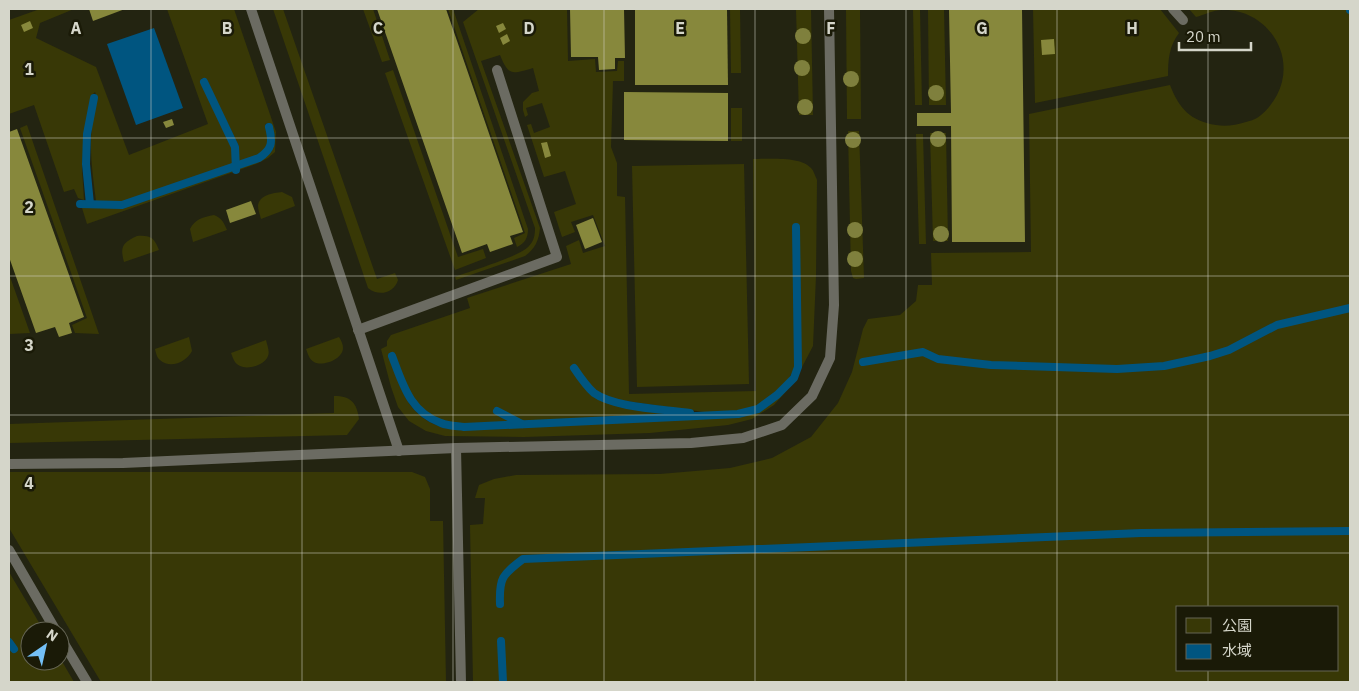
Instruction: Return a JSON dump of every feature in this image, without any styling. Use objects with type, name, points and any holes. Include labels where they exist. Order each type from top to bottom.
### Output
[{"type":"lane","points":[[251,9],[399,451]]},
{"type":"lane","points":[[9,464],[123,463],[456,448],[690,443],[743,438],[782,425],[812,396],[830,358],[834,305],[829,9]]},
{"type":"lane","points":[[1173,9],[1183,20]]},
{"type":"lane","points":[[358,330],[558,257],[497,70]]},
{"type":"lane","points":[[456,448],[461,682]]},
{"type":"lane","points":[[9,550],[50,621]]},
{"type":"lane","points":[[70,654],[86,682]]},
{"type":"green space","points":[[40,9],[74,9],[40,23],[36,38],[96,67],[129,155],[208,124],[167,9],[234,9],[276,132],[275,152],[256,164],[87,224],[82,208],[123,208],[263,159],[274,147],[273,130],[270,123],[265,124],[268,135],[267,147],[256,157],[239,162],[239,146],[206,80],[202,78],[201,83],[232,148],[233,165],[121,202],[96,201],[91,145],[96,104],[95,92],[91,96],[84,134],[82,169],[84,200],[78,198],[74,189],[64,192],[34,105],[9,114],[9,20]]},
{"type":"green space","points":[[273,9],[283,9],[377,279],[395,273],[398,280],[390,291],[381,293],[368,288]]},
{"type":"green space","points":[[363,9],[373,9],[390,60],[382,62]]},
{"type":"green space","points":[[448,9],[453,9],[528,229],[526,240],[517,247],[514,238],[525,233]]},
{"type":"green space","points":[[479,9],[567,9],[568,61],[595,59],[596,72],[617,71],[618,61],[624,61],[624,81],[613,81],[611,147],[617,163],[617,196],[625,197],[629,394],[756,391],[753,159],[784,159],[800,162],[811,168],[817,180],[813,346],[801,369],[799,226],[796,224],[794,226],[796,367],[776,393],[757,407],[739,412],[711,413],[612,399],[596,391],[585,381],[576,367],[573,366],[581,382],[594,394],[611,403],[694,415],[525,423],[496,410],[496,412],[519,424],[465,425],[443,422],[423,412],[407,389],[393,353],[389,355],[396,377],[411,406],[428,421],[445,428],[463,430],[735,417],[757,412],[789,388],[774,405],[752,419],[728,425],[650,433],[524,437],[445,436],[426,431],[409,421],[398,407],[381,349],[387,346],[387,341],[391,335],[470,308],[467,298],[571,264],[566,246],[579,240],[583,253],[605,246],[593,215],[571,222],[575,232],[562,237],[554,212],[576,204],[565,171],[544,177],[527,125],[531,124],[534,133],[550,127],[542,103],[526,108],[528,115],[525,117],[523,102],[532,93],[539,91],[533,68],[512,72],[506,67],[500,55],[481,61],[540,228],[534,247],[525,256],[456,280],[455,277],[524,250],[532,242],[535,233],[535,228],[463,22]]},
{"type":"green space","points":[[730,9],[740,9],[741,73],[731,73]]},
{"type":"green space","points":[[796,9],[811,9],[813,115],[799,115]]},
{"type":"green space","points":[[846,9],[860,9],[861,119],[847,119]]},
{"type":"green space","points":[[913,9],[920,9],[922,105],[915,105]]},
{"type":"green space","points":[[928,9],[944,9],[946,105],[929,105]]},
{"type":"green space","points":[[1033,9],[1160,9],[1179,33],[1170,53],[1168,76],[1035,103]]},
{"type":"green space","points":[[1189,9],[1350,9],[1350,682],[473,682],[470,525],[483,524],[485,498],[475,498],[479,485],[494,479],[516,475],[660,474],[730,468],[772,458],[811,437],[838,403],[852,372],[863,329],[868,319],[900,315],[916,301],[918,285],[932,285],[931,253],[1031,252],[1029,114],[1170,85],[1182,107],[1192,117],[1207,123],[1224,126],[1238,124],[1256,119],[1266,111],[1277,95],[1282,80],[1283,65],[1280,50],[1274,37],[1264,25],[1238,11],[1219,10],[1196,17]]},
{"type":"green space","points":[[393,70],[458,257],[483,249],[486,258],[455,270],[385,73]]},
{"type":"green space","points":[[731,108],[742,108],[742,141],[731,141]]},
{"type":"green space","points":[[27,125],[99,334],[75,333],[72,325],[87,318],[20,128]]},
{"type":"green space","points":[[848,131],[859,131],[864,278],[856,279],[853,278],[851,271]]},
{"type":"green space","points":[[930,133],[946,133],[948,241],[933,241]]},
{"type":"green space","points":[[916,134],[923,134],[926,244],[919,244]]},
{"type":"green space","points":[[744,164],[749,384],[637,387],[632,166]]},
{"type":"green space","points":[[282,192],[292,197],[295,206],[261,219],[258,206],[261,199],[267,195]]},
{"type":"green space","points":[[214,215],[221,219],[227,230],[193,242],[190,229],[194,223]]},
{"type":"green space","points":[[137,236],[151,238],[159,250],[124,262],[123,246]]},
{"type":"green space","points":[[9,274],[30,333],[9,334]]},
{"type":"green space","points":[[189,337],[192,351],[183,361],[169,364],[164,363],[158,358],[155,349]]},
{"type":"green space","points":[[339,337],[343,348],[340,356],[327,363],[314,362],[311,359],[306,349]]},
{"type":"green space","points":[[266,340],[269,354],[263,362],[256,366],[243,367],[235,362],[231,353]]},
{"type":"green space","points":[[334,396],[349,399],[357,409],[359,419],[347,435],[9,443],[9,424],[334,413]]},
{"type":"green space","points":[[9,472],[412,472],[425,477],[430,489],[430,521],[443,521],[446,682],[101,682],[70,630],[70,621],[65,621],[9,528]]},
{"type":"green space","points":[[9,572],[38,621],[20,621],[20,671],[68,671],[74,682],[9,682]]},
{"type":"water","points":[[154,28],[183,108],[136,125],[107,44]]},
{"type":"building","points":[[89,9],[125,9],[93,21]]},
{"type":"building","points":[[377,9],[446,9],[523,232],[510,236],[513,244],[490,252],[487,244],[462,253]]},
{"type":"building","points":[[570,9],[624,9],[625,58],[615,58],[615,69],[599,70],[598,57],[571,57]]},
{"type":"building","points":[[635,9],[727,9],[728,85],[635,85]]},
{"type":"building","points":[[949,9],[1022,9],[1025,242],[952,242],[951,126],[917,126],[917,113],[951,113]]},
{"type":"building","points":[[30,21],[33,28],[24,32],[21,25]]},
{"type":"building","points":[[503,23],[506,29],[499,33],[496,26]]},
{"type":"building","points":[[507,34],[510,41],[503,45],[500,38]]},
{"type":"building","points":[[1054,39],[1055,54],[1042,55],[1041,40]]},
{"type":"building","points":[[624,92],[728,93],[728,141],[624,140]]},
{"type":"building","points":[[172,119],[174,125],[166,128],[163,122]]},
{"type":"building","points":[[17,129],[84,317],[69,323],[72,333],[59,337],[55,327],[36,333],[9,257],[9,132]]},
{"type":"building","points":[[547,142],[551,156],[545,158],[541,143]]},
{"type":"building","points":[[251,201],[256,214],[230,223],[226,210]]},
{"type":"building","points":[[593,218],[602,242],[585,249],[576,225]]},
{"type":"waterway","points":[[204,82],[235,147],[236,170]]},
{"type":"waterway","points":[[90,204],[86,164],[87,134],[94,98]]},
{"type":"waterway","points":[[80,204],[122,205],[259,158],[267,152],[270,145],[269,127]]},
{"type":"waterway","points":[[392,356],[404,387],[415,405],[430,418],[450,425],[464,427],[738,414],[758,409],[777,395],[794,378],[798,367],[796,227]]},
{"type":"waterway","points":[[863,362],[923,352],[938,359],[991,365],[1117,369],[1164,366],[1229,350],[1277,325],[1350,308]]},
{"type":"waterway","points":[[574,368],[591,390],[603,398],[627,405],[690,413]]},
{"type":"waterway","points":[[497,411],[522,424]]},
{"type":"waterway","points":[[500,604],[500,588],[503,578],[510,569],[523,559],[1141,533],[1350,531]]},
{"type":"waterway","points":[[501,641],[503,682]]},
{"type":"waterway","points":[[9,642],[14,649]]}]
